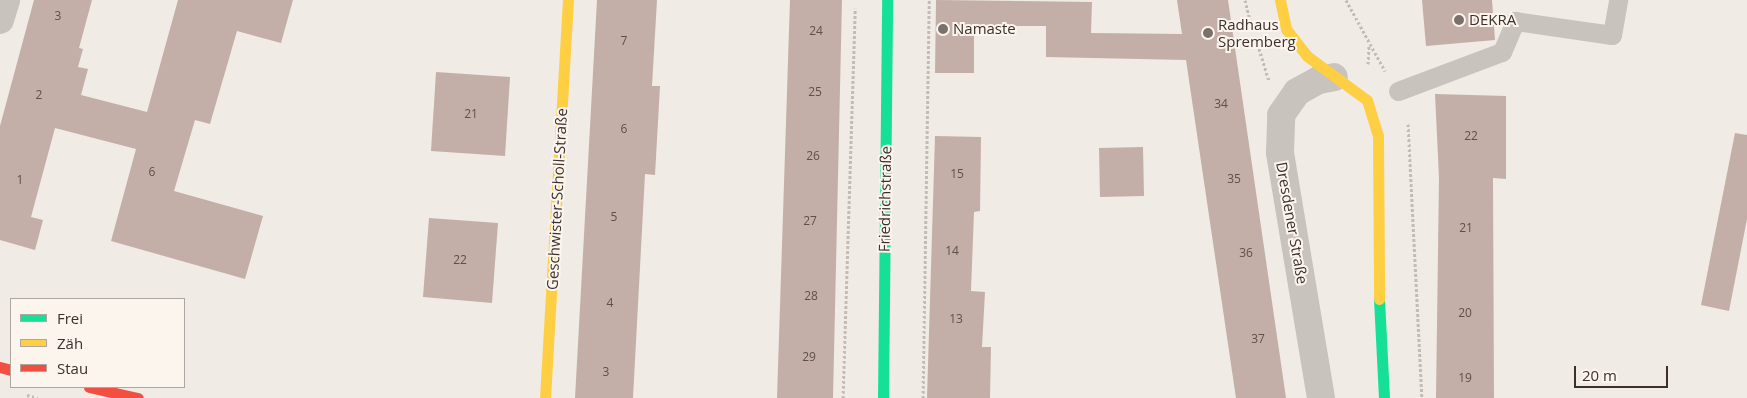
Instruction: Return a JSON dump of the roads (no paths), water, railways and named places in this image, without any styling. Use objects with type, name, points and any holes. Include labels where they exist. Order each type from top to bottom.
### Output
[{"type":"street","points":[[0,20],[6,0]]},
{"type":"street","name":"Geschwister-Scholl-Straße","points":[[545,398],[568,0]]},
{"type":"street","name":"Friedrichstraße","points":[[883,398],[887,0]]},
{"type":"street","points":[[1280,0],[1286,29],[1307,56],[1367,100],[1378,136],[1379,293],[1384,398]]},
{"type":"street","name":"Dresdener Straße","points":[[1321,398],[1280,152],[1281,115],[1297,92],[1319,80],[1334,77]]},
{"type":"street","points":[[93,388],[138,398]]},
{"type":"lane","points":[[1398,92],[1502,52],[1515,21],[1612,34],[1618,0]]},
{"type":"place","name":"DEKRA","points":[[1459,20]]},
{"type":"place","name":"Namaste","points":[[943,29]]},
{"type":"place","name":"Radhaus Spremberg","points":[[1208,33]]}]
